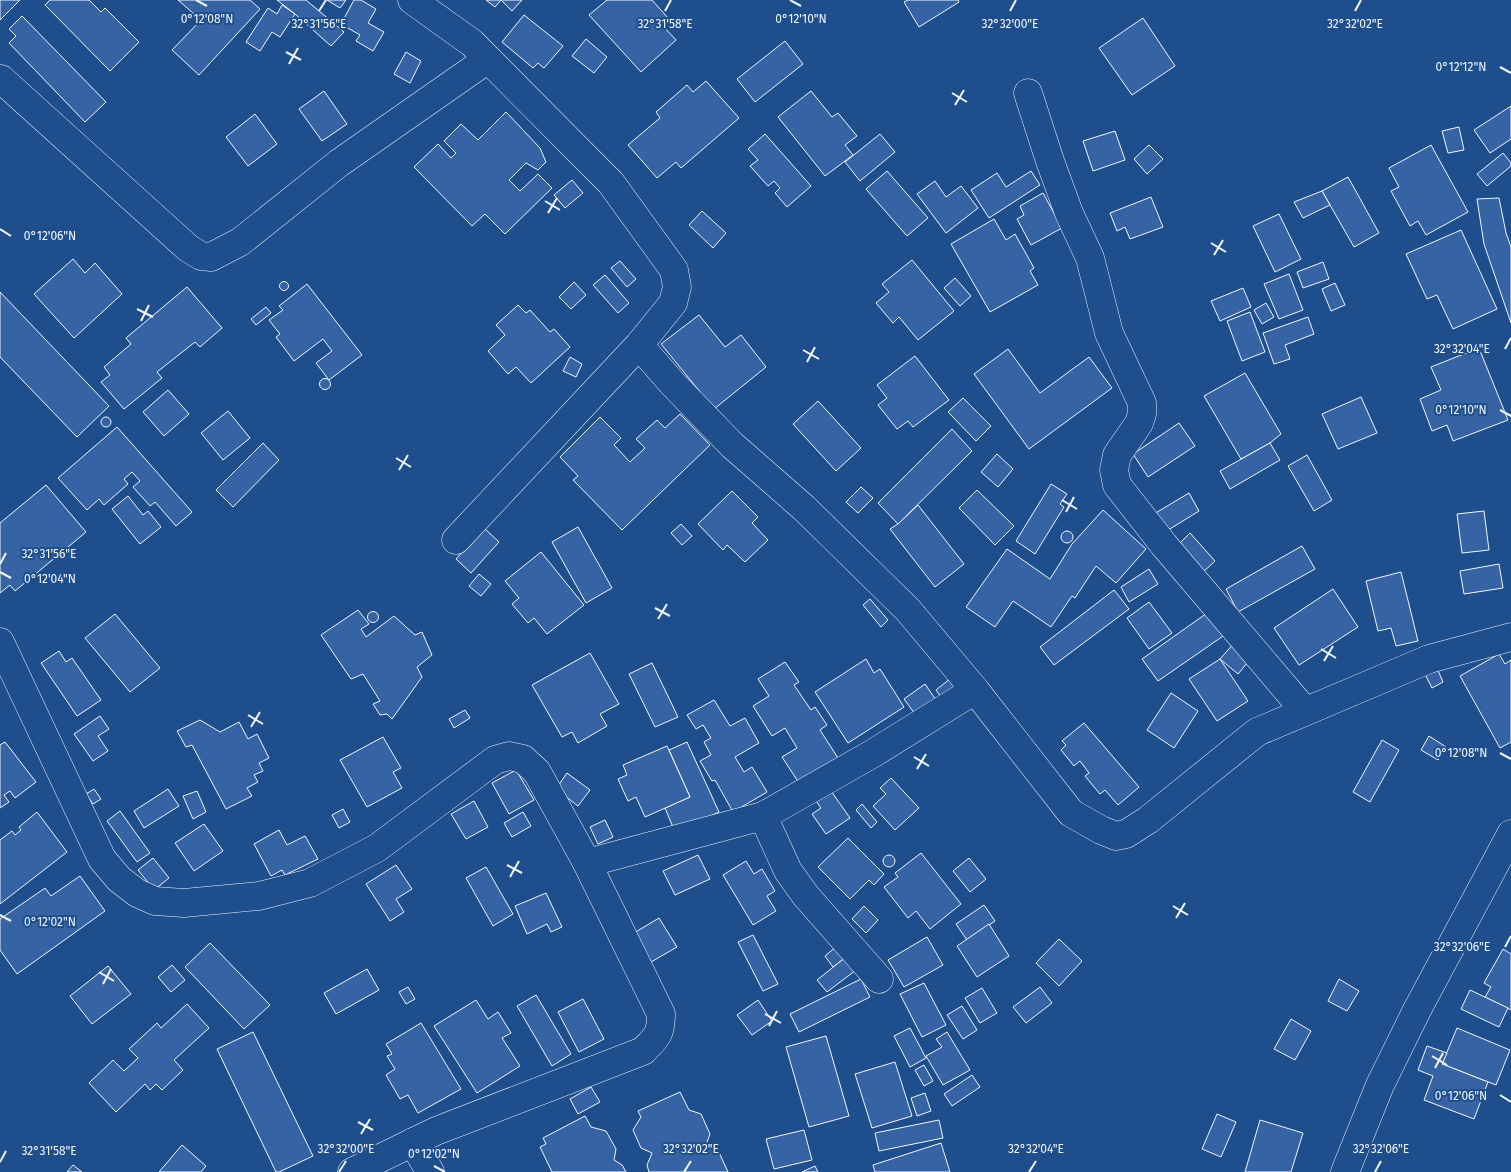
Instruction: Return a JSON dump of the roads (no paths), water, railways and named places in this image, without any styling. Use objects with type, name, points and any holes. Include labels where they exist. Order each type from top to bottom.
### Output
[{"type":"street","points":[[412,0],[472,43],[611,183],[674,270],[677,287],[673,304],[639,345],[456,540]]},
{"type":"street","points":[[1,79],[188,248],[201,256],[211,257],[240,242],[339,163],[488,59]]},
{"type":"street","points":[[1028,94],[1069,213],[1090,258],[1109,332],[1142,403],[1142,414],[1138,423],[1118,455],[1114,470],[1117,485],[1164,545],[1305,711]]},
{"type":"street","points":[[639,345],[672,383],[732,445],[804,508],[908,610],[975,690],[1071,813],[1100,830],[1116,836],[1126,834],[1148,820],[1257,732],[1429,659],[1511,637]]},
{"type":"street","points":[[0,642],[102,860],[119,879],[137,893],[155,901],[184,903],[259,896],[310,883],[377,848],[494,760],[509,756],[523,759],[537,772],[588,863],[661,1014],[661,1028],[643,1051],[413,1142],[352,1172]]},
{"type":"street","points":[[588,863],[763,816],[872,754],[975,690]]},
{"type":"street","points":[[763,816],[788,871],[806,896],[880,979]]},
{"type":"street","points":[[1345,1172],[1380,1085],[1417,1010],[1511,834]]},
{"type":"street","points":[[413,1142],[430,1172]]}]
